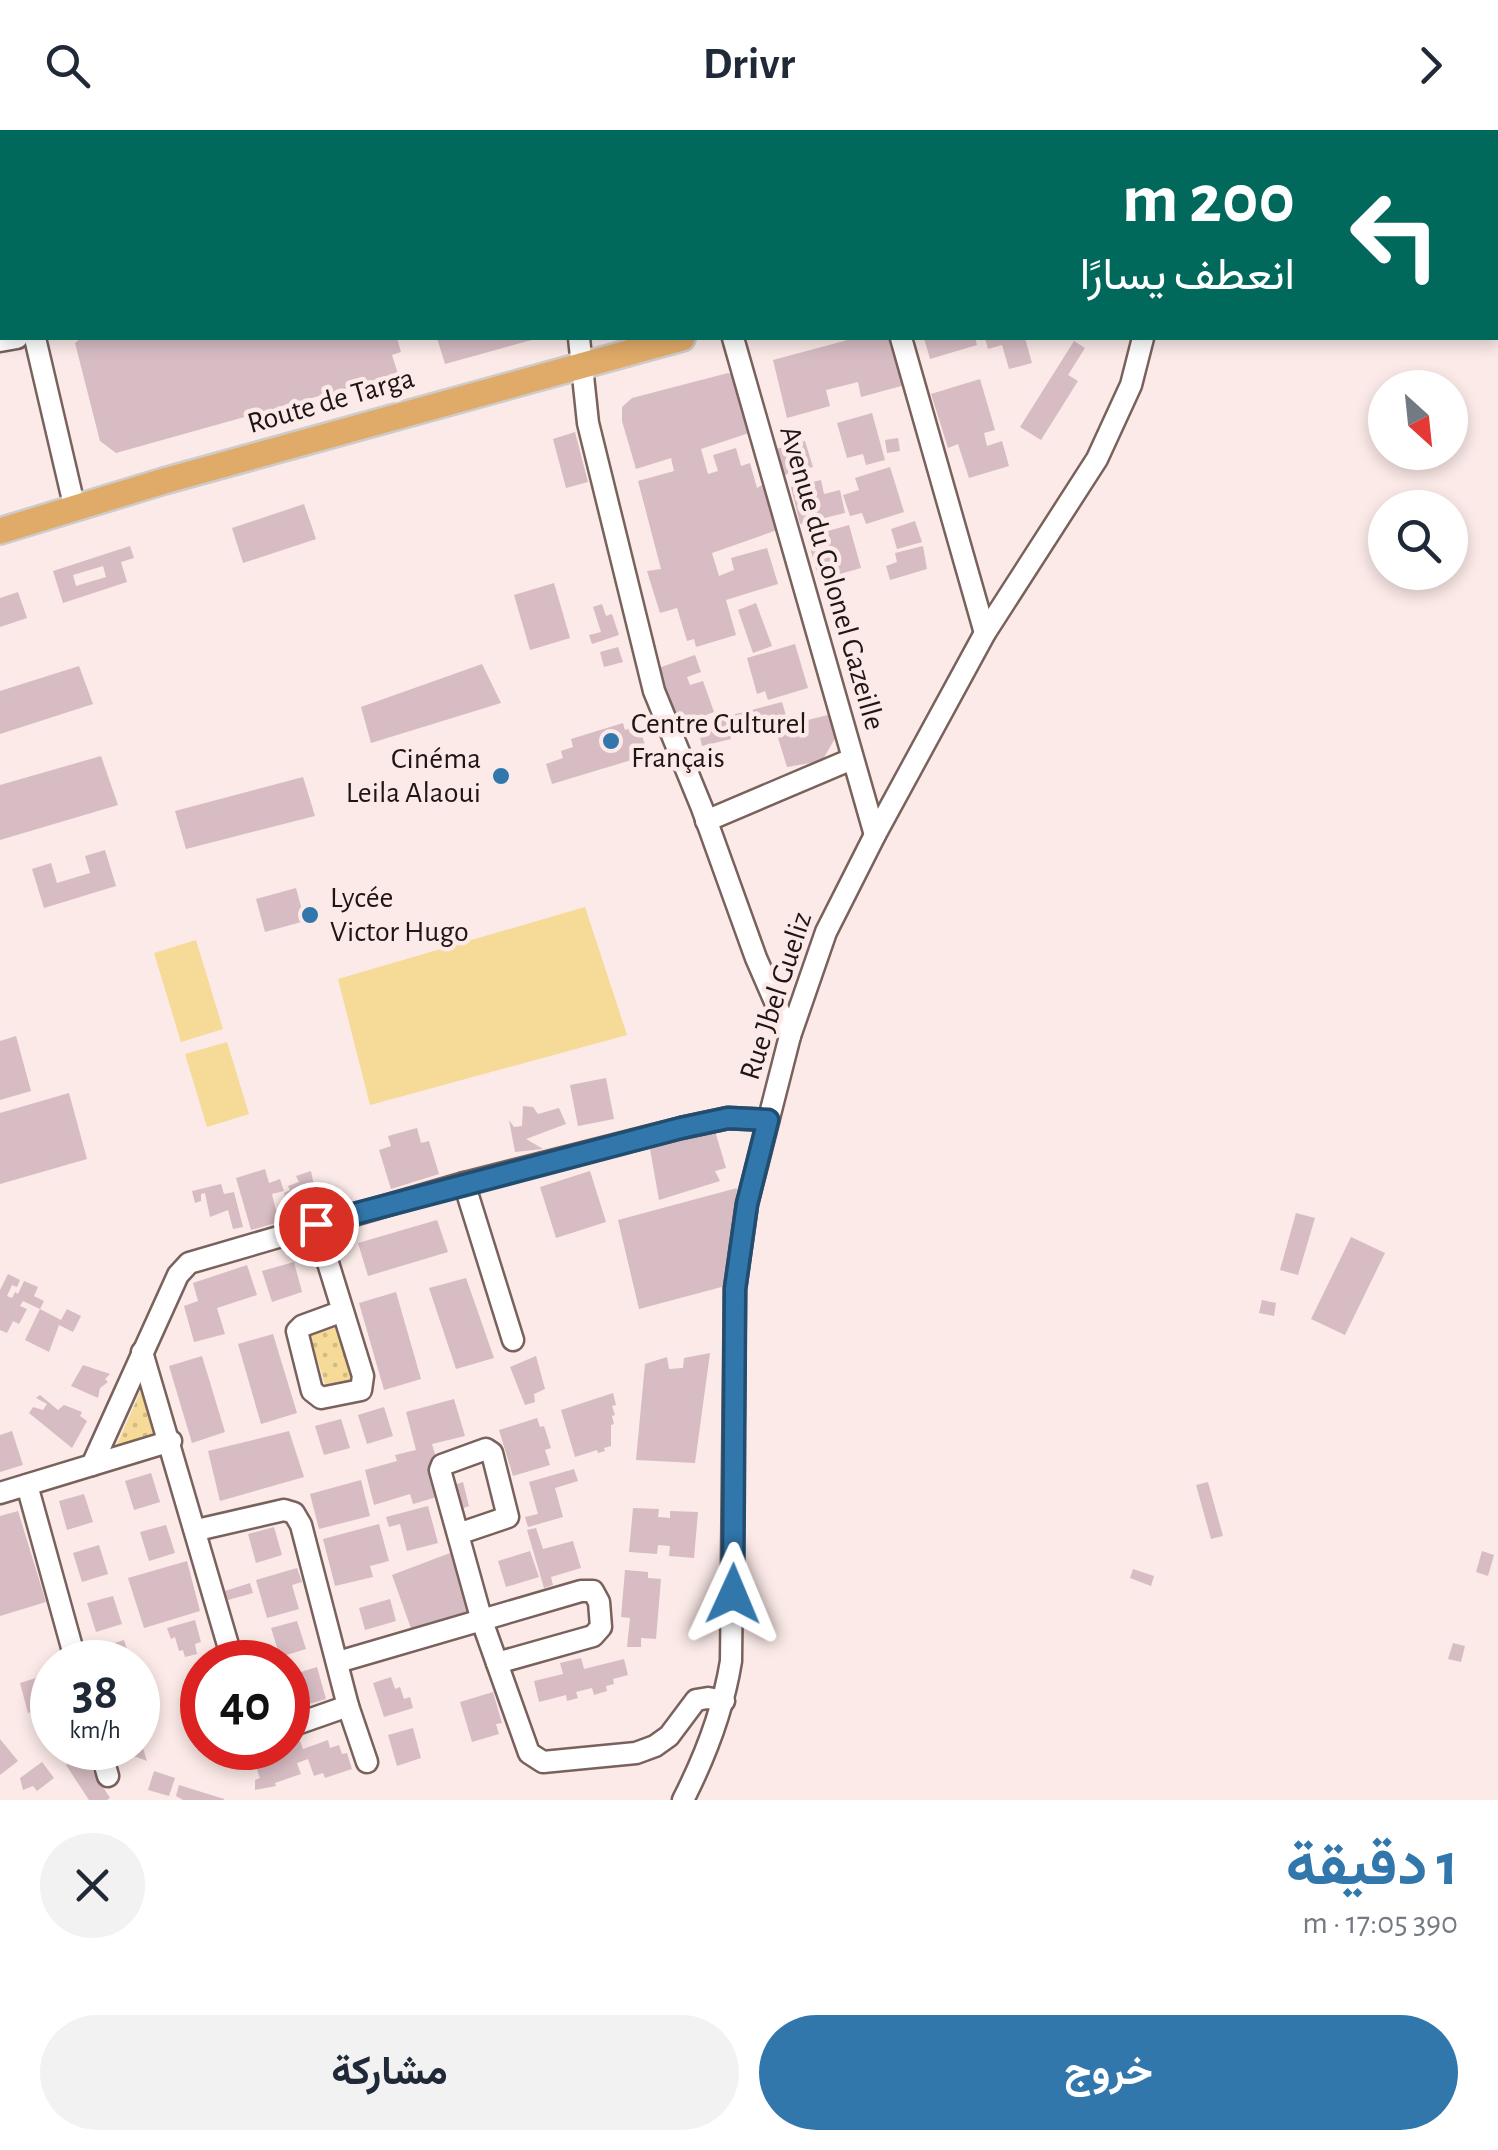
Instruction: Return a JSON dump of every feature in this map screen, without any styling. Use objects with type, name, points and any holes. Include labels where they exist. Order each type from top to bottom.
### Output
[{"type":"main road","name":"Route de Targa","points":[[0,532],[164,481],[674,340]]},
{"type":"street","points":[[35,340],[75,510]]},
{"type":"street","points":[[578,340],[588,422],[649,674],[756,958],[790,1036]]},
{"type":"street","name":"Avenue du Colonel Gazeille","points":[[734,340],[875,834]]},
{"type":"street","points":[[901,340],[985,633]]},
{"type":"street","name":"Rue Jbel Gueliz","points":[[682,1800],[706,1754],[724,1701],[732,1644],[735,1289],[747,1204],[790,1036],[826,932],[875,834],[985,633],[1098,460],[1130,385],[1142,340]]},
{"type":"street","points":[[706,822],[852,759]]},
{"type":"street","points":[[92,1465],[182,1268],[316,1224],[464,1183],[712,1121],[768,1120]]},
{"type":"street","points":[[464,1183],[513,1340]]},
{"type":"street","points":[[316,1224],[343,1312]]},
{"type":"street","points":[[142,1352],[228,1640]]},
{"type":"street","points":[[0,1493],[170,1441]]},
{"type":"street","points":[[27,1485],[70,1640]]},
{"type":"street","points":[[197,1530],[284,1510],[294,1513],[301,1524],[348,1706],[367,1762]]},
{"type":"street","points":[[458,1534],[482,1621],[529,1753],[543,1762],[636,1753],[668,1736],[696,1700],[724,1701]]},
{"type":"street","points":[[338,1662],[587,1590],[597,1595],[601,1627],[593,1636],[497,1663]]},
{"type":"street","points":[[310,1720],[348,1706]]},
{"type":"street","points":[[106,1770],[108,1776]]},
{"type":"shaded area","points":[[585,907],[627,1035],[370,1105],[338,979]]},
{"type":"shaded area","points":[[196,940],[223,1029],[181,1042],[154,953]]},
{"type":"shaded area","points":[[227,1042],[249,1114],[207,1127],[185,1054]]},
{"type":"shaded area","points":[[344,1325],[361,1381],[327,1391],[310,1335]]},
{"type":"shaded area","points":[[145,1381],[164,1433],[115,1449]]},
{"type":"building","points":[[398,340],[401,352],[392,355],[398,374],[116,453],[100,441],[75,343]]},
{"type":"building","points":[[438,340],[531,340],[445,364]]},
{"type":"building","points":[[848,340],[893,340],[905,385],[861,397],[858,382],[826,390],[830,406],[787,418],[773,360]]},
{"type":"building","points":[[925,340],[976,340],[977,345],[930,359]]},
{"type":"building","points":[[986,340],[1026,340],[1032,363],[1009,369],[1002,345],[988,349]]},
{"type":"building","points":[[1074,341],[1085,348],[1068,375],[1078,381],[1041,440],[1020,427]]},
{"type":"building","points":[[728,373],[738,377],[755,431],[701,449],[708,474],[718,471],[713,455],[736,448],[741,466],[750,463],[757,488],[767,482],[780,529],[712,553],[719,576],[734,570],[731,558],[767,548],[778,584],[726,600],[736,635],[696,647],[694,639],[687,641],[677,608],[660,613],[647,571],[661,569],[638,481],[674,471],[671,458],[636,469],[622,421],[622,407],[632,398]]},
{"type":"building","points":[[980,379],[995,430],[984,433],[987,446],[1002,441],[1009,466],[969,478],[958,444],[948,448],[931,394]]},
{"type":"building","points":[[872,413],[885,460],[866,465],[863,454],[847,458],[837,423]]},
{"type":"building","points":[[575,432],[588,482],[566,488],[553,439]]},
{"type":"building","points":[[898,438],[900,451],[887,453],[885,440]]},
{"type":"building","points":[[805,441],[813,467],[784,475],[776,449]]},
{"type":"building","points":[[890,467],[904,512],[866,524],[862,513],[850,516],[843,495],[859,490],[855,478]]},
{"type":"building","points":[[821,480],[824,494],[840,490],[845,513],[800,524],[791,487]]},
{"type":"building","points":[[304,504],[316,539],[243,563],[232,528]]},
{"type":"building","points":[[915,521],[922,542],[897,549],[891,529]]},
{"type":"building","points":[[849,525],[861,568],[819,580],[807,537]]},
{"type":"building","points":[[130,546],[134,558],[121,562],[127,582],[63,603],[53,571]],"holes":[[[103,566],[106,577],[76,586],[73,575]]]},
{"type":"building","points":[[923,546],[927,569],[890,580],[886,566],[897,562],[895,553]]},
{"type":"building","points":[[554,583],[570,638],[530,650],[514,595]]},
{"type":"building","points":[[18,592],[27,618],[0,627],[0,598]]},
{"type":"building","points":[[756,603],[772,646],[753,653],[738,610]]},
{"type":"building","points":[[602,604],[606,616],[612,614],[619,635],[592,644],[589,635],[601,632],[593,607]]},
{"type":"building","points":[[795,644],[808,688],[768,700],[765,691],[757,694],[747,658]]},
{"type":"building","points":[[618,647],[623,662],[604,667],[600,652]]},
{"type":"building","points":[[695,655],[701,672],[687,677],[690,685],[703,681],[714,712],[674,727],[653,670]]},
{"type":"building","points":[[482,664],[501,703],[371,743],[361,707]]},
{"type":"building","points":[[79,666],[93,704],[0,734],[0,691]]},
{"type":"building","points":[[782,702],[788,722],[759,730],[756,719],[728,727],[731,739],[702,746],[697,724]]},
{"type":"building","points":[[828,715],[837,735],[822,761],[787,767],[775,728]]},
{"type":"building","points":[[623,723],[625,730],[639,725],[648,755],[552,784],[546,764],[563,758],[561,751],[573,747],[571,739]]},
{"type":"building","points":[[101,756],[118,805],[0,840],[0,785]]},
{"type":"building","points":[[303,777],[315,816],[186,849],[175,811]]},
{"type":"building","points":[[105,850],[116,886],[44,908],[32,869],[51,863],[57,883],[90,873],[85,856]]},
{"type":"building","points":[[296,888],[305,921],[265,932],[256,899]]},
{"type":"building","points":[[16,1036],[31,1091],[0,1100],[0,1041]]},
{"type":"building","points":[[606,1078],[614,1119],[578,1126],[570,1085]]},
{"type":"building","points":[[69,1093],[87,1159],[0,1184],[0,1113]]},
{"type":"building","points":[[523,1106],[533,1107],[538,1114],[559,1108],[566,1124],[526,1139],[543,1149],[515,1152],[509,1120],[514,1127],[522,1126]]},
{"type":"building","points":[[417,1128],[421,1143],[429,1141],[439,1174],[391,1189],[379,1150],[391,1146],[388,1136]]},
{"type":"building","points":[[715,1131],[726,1168],[715,1171],[720,1181],[659,1200],[650,1149]]},
{"type":"building","points":[[265,1169],[269,1183],[280,1179],[284,1191],[272,1194],[279,1222],[251,1230],[236,1178]]},
{"type":"building","points":[[311,1171],[316,1196],[307,1201],[307,1195],[304,1202],[287,1207],[284,1193],[290,1190],[288,1186],[299,1182],[296,1176]]},
{"type":"building","points":[[590,1171],[606,1222],[556,1238],[540,1187]]},
{"type":"building","points":[[221,1184],[224,1194],[234,1192],[243,1227],[233,1229],[228,1210],[210,1217],[205,1193],[195,1203],[192,1191]]},
{"type":"building","points":[[737,1188],[729,1285],[639,1309],[618,1220]]},
{"type":"building","points":[[1296,1213],[1315,1218],[1298,1275],[1280,1270]]},
{"type":"building","points":[[437,1220],[448,1252],[368,1276],[358,1243]]},
{"type":"building","points":[[1351,1237],[1385,1253],[1345,1335],[1311,1319]]},
{"type":"building","points":[[294,1262],[302,1292],[272,1302],[262,1271]]},
{"type":"building","points":[[247,1265],[257,1295],[217,1308],[225,1334],[194,1342],[184,1306],[198,1301],[193,1283]]},
{"type":"building","points":[[8,1274],[20,1280],[17,1287],[12,1285],[7,1296],[18,1294],[24,1281],[38,1287],[34,1296],[44,1301],[40,1309],[23,1301],[20,1306],[27,1309],[19,1324],[13,1321],[7,1333],[0,1330],[0,1290]]},
{"type":"building","points":[[466,1278],[494,1358],[456,1369],[429,1288]]},
{"type":"building","points":[[396,1292],[421,1379],[384,1390],[359,1303]]},
{"type":"building","points":[[1262,1300],[1276,1303],[1274,1316],[1259,1313]]},
{"type":"building","points":[[40,1309],[61,1320],[67,1309],[81,1316],[73,1332],[59,1325],[49,1352],[25,1340]]},
{"type":"building","points":[[273,1334],[297,1413],[261,1424],[238,1344]]},
{"type":"building","points":[[710,1353],[695,1463],[636,1460],[645,1364],[667,1357],[669,1369],[683,1368],[684,1358]]},
{"type":"building","points":[[202,1356],[225,1432],[192,1443],[169,1366]]},
{"type":"building","points":[[536,1356],[545,1389],[534,1394],[535,1402],[525,1405],[510,1367]]},
{"type":"building","points":[[83,1365],[110,1374],[98,1398],[71,1386]]},
{"type":"building","points":[[613,1393],[616,1405],[612,1406],[615,1415],[611,1446],[605,1451],[575,1457],[561,1410]]},
{"type":"building","points":[[40,1395],[58,1410],[64,1405],[82,1412],[80,1416],[87,1421],[72,1448],[29,1413],[33,1407],[43,1410],[47,1404],[36,1398]]},
{"type":"building","points":[[454,1399],[465,1436],[432,1444],[447,1494],[413,1504],[410,1494],[374,1505],[365,1470],[397,1461],[395,1455],[416,1450],[406,1412]]},
{"type":"building","points":[[384,1407],[393,1436],[367,1444],[358,1415]]},
{"type":"building","points":[[537,1418],[551,1448],[545,1450],[550,1465],[513,1476],[499,1430]]},
{"type":"building","points":[[341,1419],[350,1448],[324,1455],[315,1426]]},
{"type":"building","points":[[12,1431],[23,1465],[0,1472],[0,1435]]},
{"type":"building","points":[[289,1431],[304,1477],[220,1501],[208,1451]]},
{"type":"building","points":[[574,1469],[578,1481],[555,1488],[563,1517],[528,1527],[525,1517],[538,1514],[529,1482]]},
{"type":"building","points":[[151,1473],[160,1502],[134,1510],[125,1481]]},
{"type":"building","points":[[361,1480],[370,1516],[319,1529],[310,1494]]},
{"type":"building","points":[[463,1482],[469,1506],[458,1510],[451,1486]]},
{"type":"building","points":[[1208,1482],[1223,1536],[1211,1539],[1196,1485]]},
{"type":"building","points":[[84,1494],[93,1522],[67,1530],[59,1501]]},
{"type":"building","points":[[428,1506],[438,1543],[407,1551],[400,1524],[389,1527],[386,1517]]},
{"type":"building","points":[[633,1508],[659,1509],[658,1517],[670,1518],[670,1511],[698,1512],[694,1558],[669,1556],[670,1546],[658,1545],[657,1554],[629,1552]]},
{"type":"building","points":[[18,1511],[46,1602],[0,1616],[0,1516]]},
{"type":"building","points":[[379,1524],[389,1561],[370,1566],[373,1577],[335,1586],[323,1539]]},
{"type":"building","points":[[166,1525],[175,1553],[149,1561],[140,1532]]},
{"type":"building","points":[[274,1527],[282,1555],[256,1563],[248,1534]]},
{"type":"building","points":[[536,1528],[543,1549],[573,1541],[581,1568],[551,1577],[553,1585],[544,1588],[527,1530]]},
{"type":"building","points":[[99,1545],[108,1574],[82,1582],[73,1553]]},
{"type":"building","points":[[530,1551],[539,1577],[506,1587],[498,1561]]},
{"type":"building","points":[[1482,1551],[1494,1555],[1488,1576],[1476,1572]]},
{"type":"building","points":[[450,1553],[472,1614],[413,1634],[392,1575]]},
{"type":"building","points":[[187,1561],[200,1611],[144,1628],[128,1578]]},
{"type":"building","points":[[297,1568],[302,1582],[292,1585],[299,1609],[267,1618],[256,1580]]},
{"type":"building","points":[[1133,1569],[1154,1576],[1151,1586],[1130,1578]]},
{"type":"building","points":[[625,1570],[648,1572],[648,1578],[661,1579],[656,1639],[641,1638],[641,1647],[627,1647],[630,1618],[621,1617]]},
{"type":"building","points":[[250,1583],[253,1593],[228,1600],[225,1591]]},
{"type":"building","points":[[113,1596],[122,1624],[96,1632],[87,1603]]},
{"type":"building","points":[[390,1599],[396,1621],[365,1630],[359,1608]]},
{"type":"building","points":[[195,1620],[200,1640],[180,1640],[179,1651],[167,1628]]},
{"type":"building","points":[[297,1621],[303,1640],[275,1640],[271,1628]]},
{"type":"building","points":[[1453,1643],[1465,1646],[1461,1662],[1448,1659]]},
{"type":"building","points":[[581,1658],[584,1669],[624,1659],[628,1675],[613,1679],[614,1684],[606,1686],[607,1691],[594,1695],[592,1688],[576,1692],[578,1698],[567,1701],[566,1695],[539,1702],[534,1681],[563,1674],[560,1663]]},
{"type":"building","points":[[317,1667],[326,1699],[310,1704],[310,1669]]},
{"type":"building","points":[[391,1677],[404,1699],[410,1697],[413,1708],[384,1717],[373,1683]]},
{"type":"building","points":[[30,1680],[28,1713],[20,1683]]},
{"type":"building","points":[[493,1692],[502,1723],[496,1724],[499,1734],[472,1742],[460,1702]]},
{"type":"building","points":[[413,1728],[421,1758],[397,1766],[388,1735]]},
{"type":"building","points":[[0,1739],[18,1761],[0,1775]]},
{"type":"building","points":[[328,1740],[330,1748],[339,1745],[342,1754],[347,1753],[352,1769],[325,1778],[323,1773],[314,1776],[310,1746]]},
{"type":"building","points":[[31,1770],[48,1770],[54,1778],[37,1791],[33,1786],[23,1790],[20,1778]]},
{"type":"building","points":[[69,1770],[92,1770],[110,1798],[89,1800]]},
{"type":"building","points":[[257,1770],[300,1770],[301,1774],[275,1783],[276,1786],[255,1790],[255,1780],[260,1778]]},
{"type":"building","points":[[154,1771],[175,1778],[169,1796],[148,1790]]},
{"type":"building","points":[[179,1785],[224,1800],[183,1800],[176,1796]]},
{"type":"place","name":"Centre Culturel Français","points":[[611,741]]},
{"type":"place","name":"Cinéma Leila Alaoui","points":[[501,776]]},
{"type":"place","name":"Lycée Victor Hugo","points":[[310,915]]},
{"type":"route","points":[[316,1224],[681,1128],[728,1118],[768,1120],[747,1204],[735,1289],[733,1594]]}]
